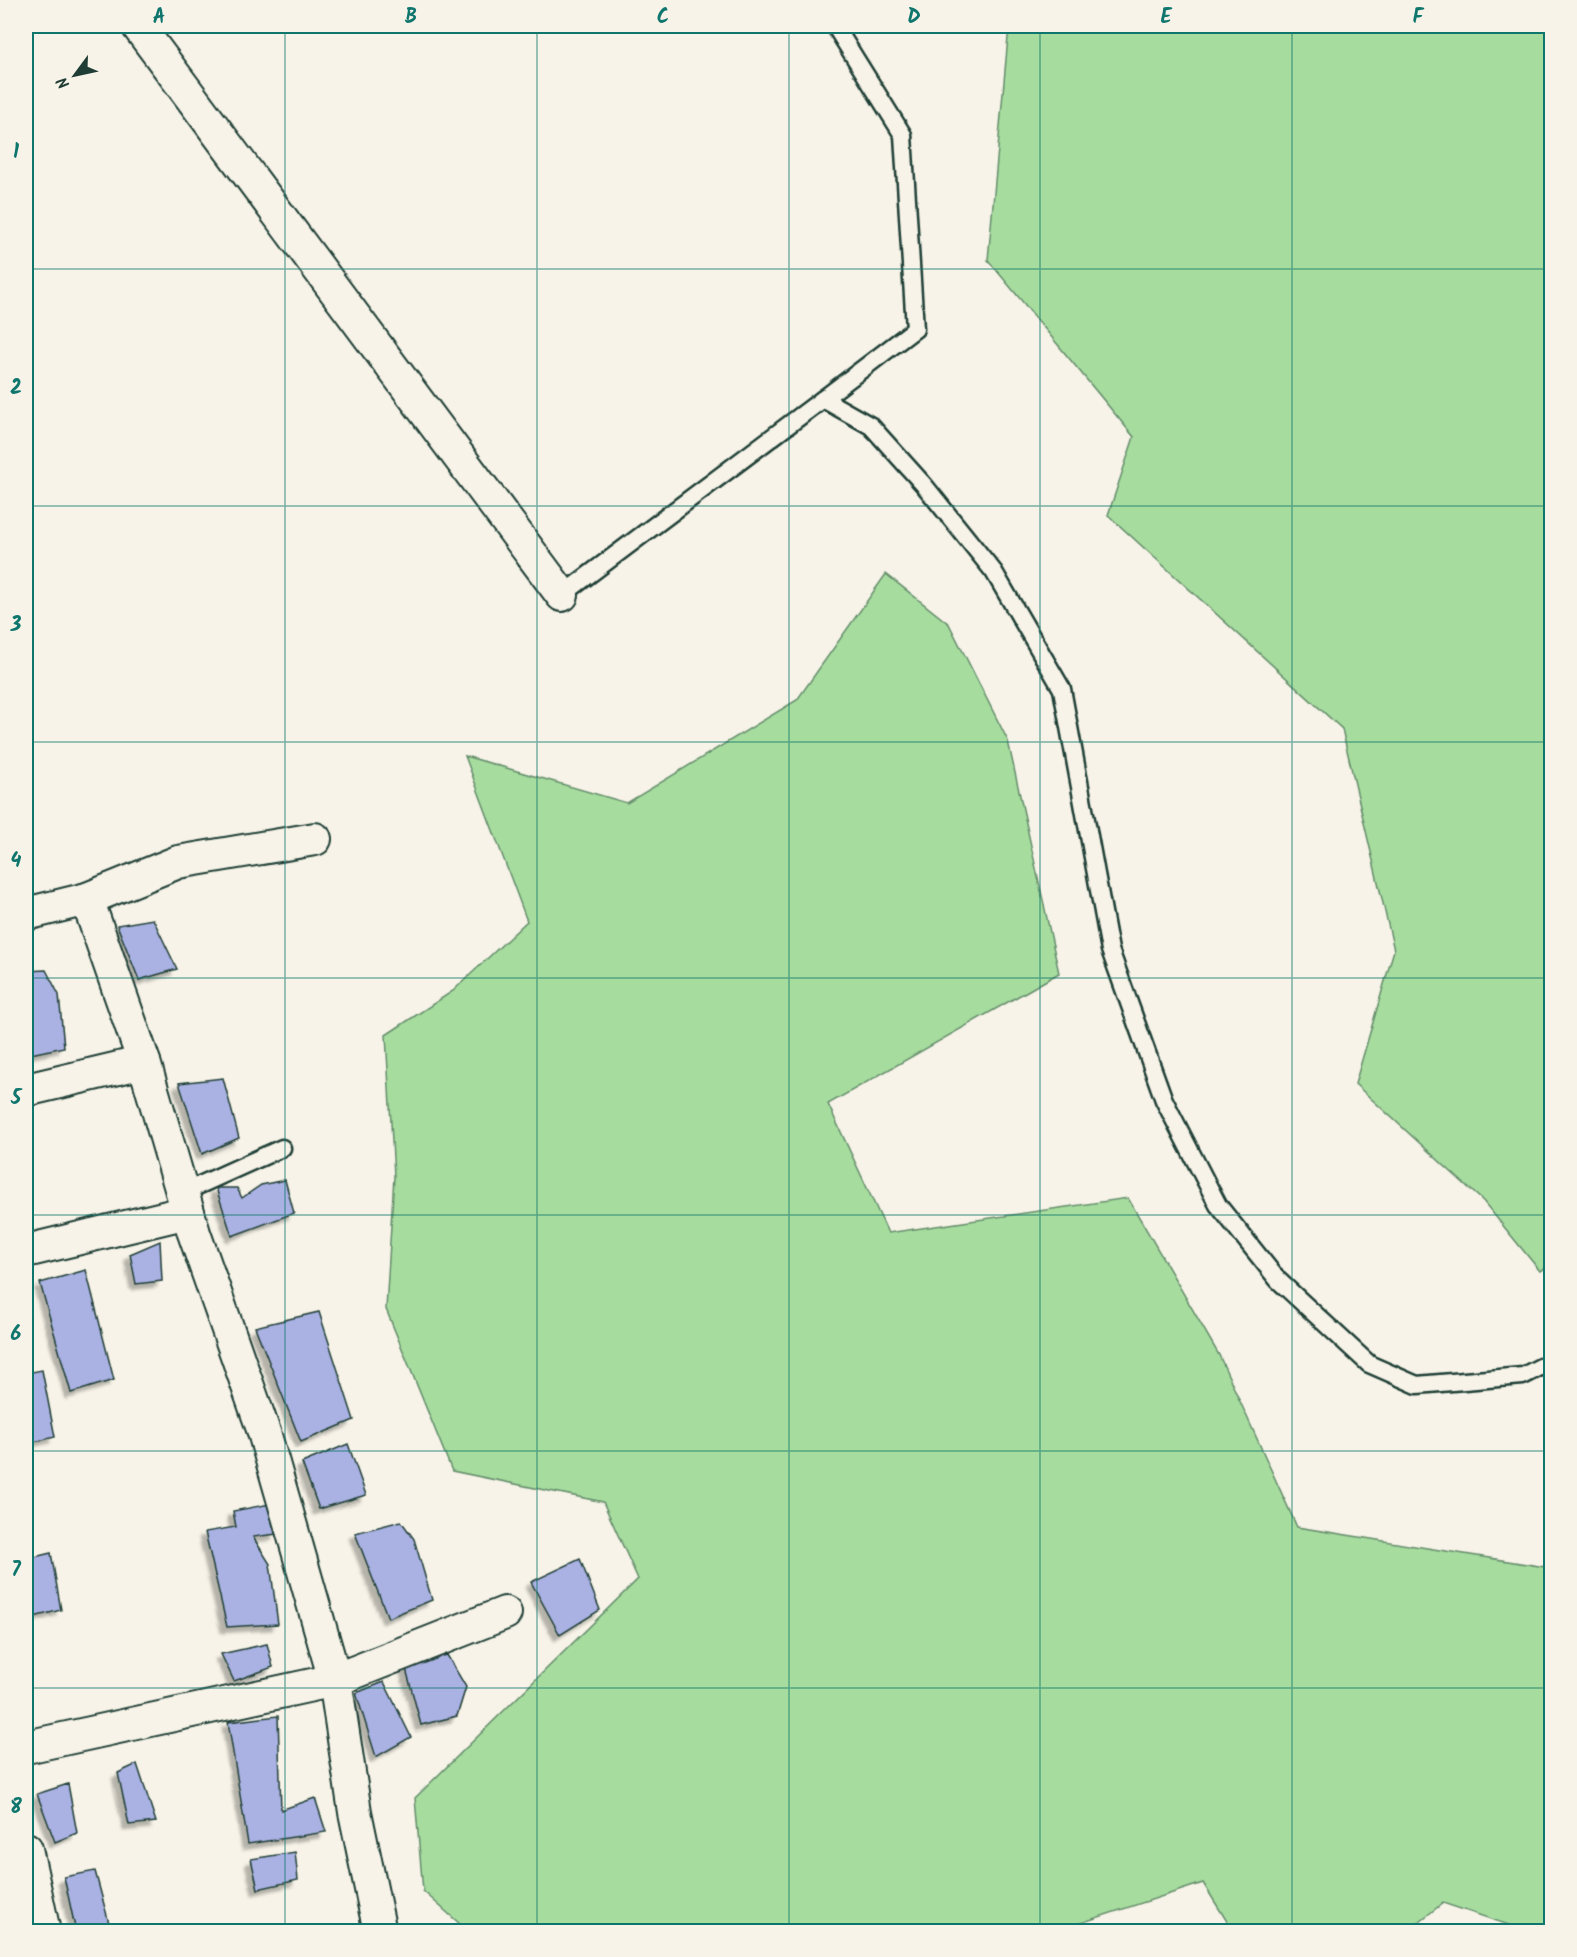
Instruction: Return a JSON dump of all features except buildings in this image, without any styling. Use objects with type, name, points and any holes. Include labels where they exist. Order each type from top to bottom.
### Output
[{"type":"street","points":[[138,26],[562,595]]},
{"type":"street","points":[[26,914],[87,899],[178,862],[315,839]]},
{"type":"street","points":[[87,899],[144,1062],[185,1202],[264,1432],[335,1680],[355,1812],[380,1932]]},
{"type":"street","points":[[26,1090],[144,1062]]},
{"type":"street","points":[[26,1251],[185,1202]]},
{"type":"street","points":[[26,1747],[335,1680],[505,1612]]},
{"type":"street","points":[[26,1849],[44,1932]]},
{"type":"lane","points":[[562,595],[915,329],[903,135],[835,26]]},
{"type":"lane","points":[[823,399],[871,426],[924,485],[994,572],[1062,689],[1110,950],[1164,1100],[1218,1205],[1278,1280],[1369,1364],[1417,1385],[1523,1376],[1551,1362]]},
{"type":"lane","points":[[185,1202],[282,1148]]},
{"type":"green space","points":[[1009,26],[1551,26],[1551,1266],[1540,1271],[1483,1201],[1355,1084],[1394,950],[1342,729],[1108,515],[1134,437],[988,260]]},
{"type":"green space","points":[[886,574],[949,624],[1008,741],[1059,973],[828,1104],[888,1233],[1128,1198],[1219,1355],[1297,1527],[1551,1568],[1551,1931],[1527,1931],[1443,1903],[1407,1931],[1233,1931],[1203,1883],[1056,1931],[469,1932],[423,1891],[415,1798],[638,1579],[603,1502],[452,1471],[386,1309],[394,1176],[386,1035],[453,991],[527,921],[465,756],[627,803],[797,700]]}]
